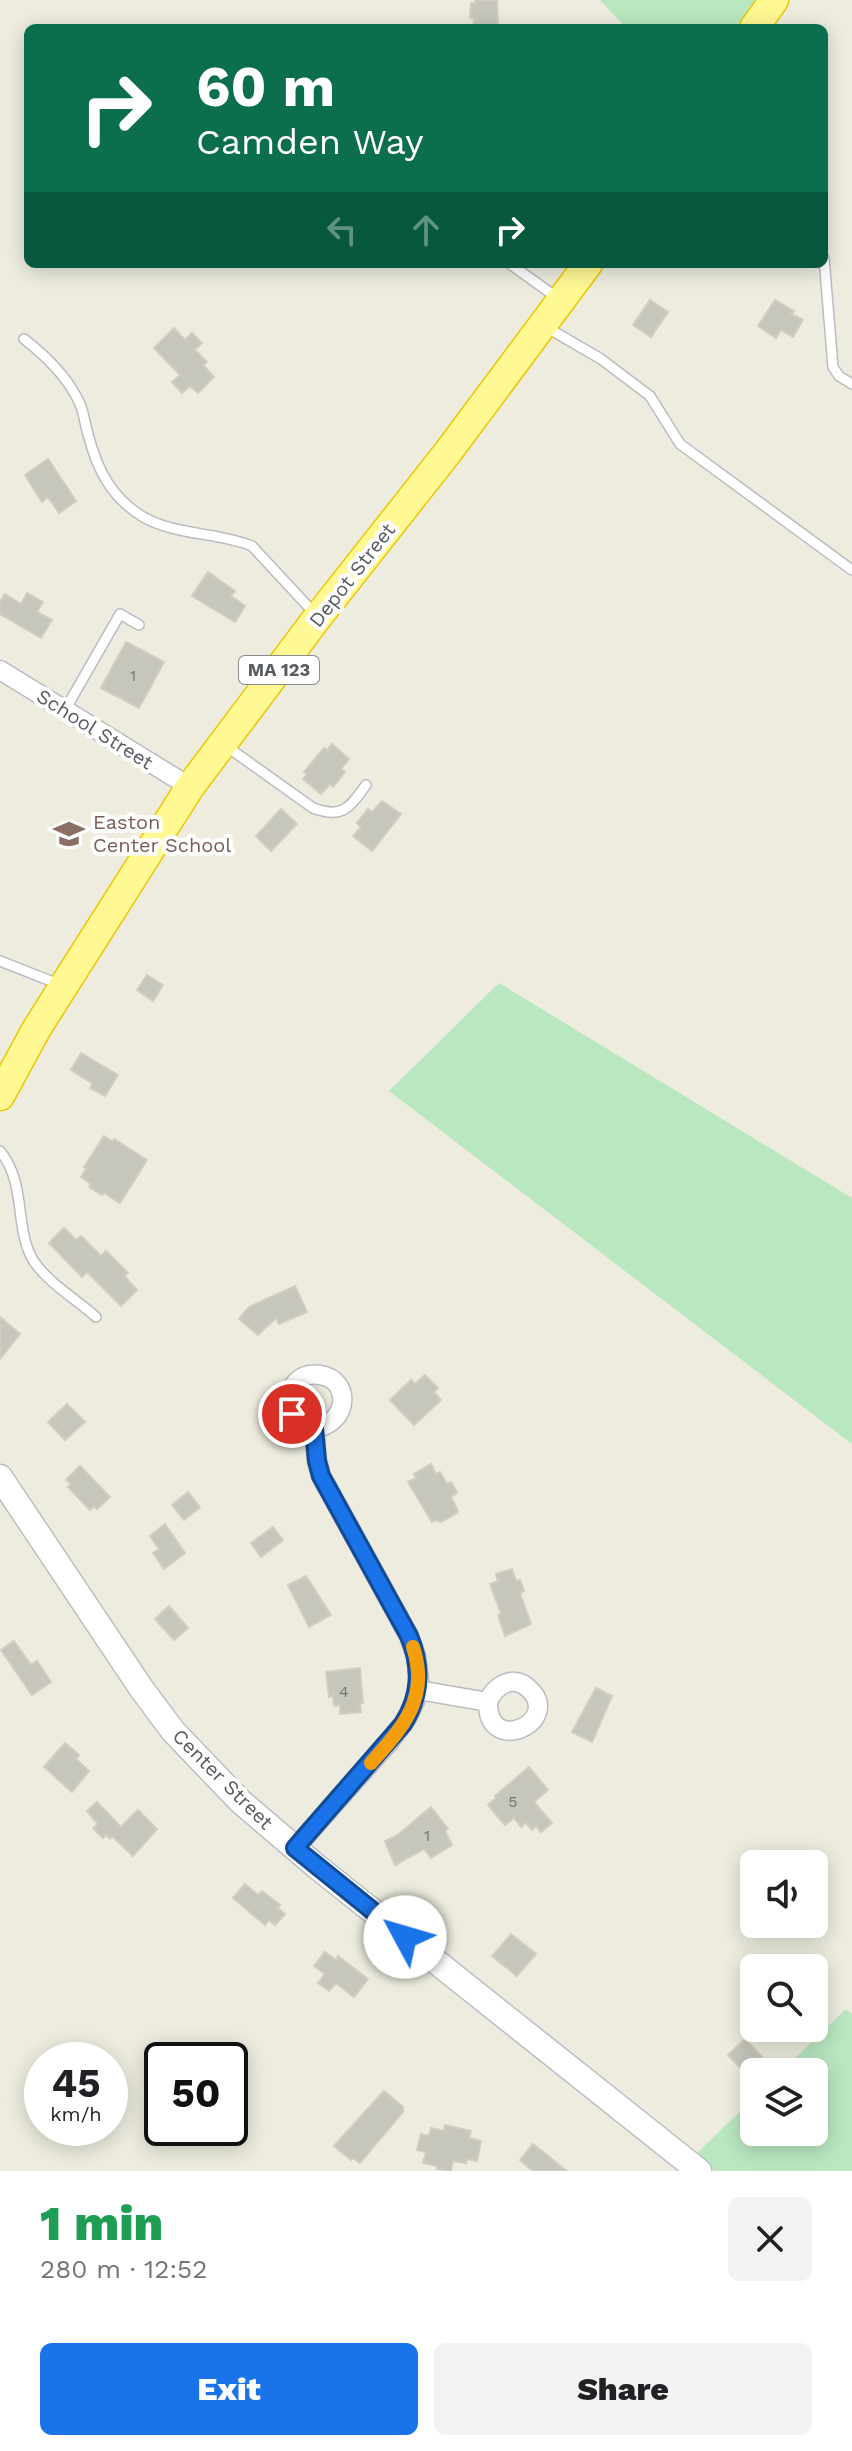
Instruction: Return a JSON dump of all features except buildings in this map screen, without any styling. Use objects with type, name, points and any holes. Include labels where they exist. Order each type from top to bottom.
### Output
[{"type":"highway","points":[[757,24],[774,0]]},
{"type":"highway","name":"Depot Street","points":[[0,1096],[37,1028],[190,787],[585,268]]},
{"type":"main road","name":"Center Street","points":[[0,1477],[141,1688],[173,1731],[208,1770],[295,1848],[699,2171]]},
{"type":"street","name":"School Street","points":[[0,670],[190,787]]},
{"type":"street","points":[[295,1848],[398,1732],[418,1690],[419,1673],[412,1643],[321,1476],[314,1428]]},
{"type":"street","points":[[418,1690],[488,1702]]},
{"type":"lane","points":[[516,268],[561,301]]},
{"type":"lane","points":[[825,268],[833,367],[839,376],[852,384]]},
{"type":"lane","points":[[543,326],[601,359],[650,396],[680,444],[852,570]]},
{"type":"lane","points":[[24,339],[41,352],[73,391],[81,406],[100,473],[123,502],[147,519],[172,529],[231,539],[252,546],[318,617]]},
{"type":"lane","points":[[65,710],[120,614],[139,625]]},
{"type":"lane","points":[[223,744],[313,808],[329,814],[348,809],[366,785]]},
{"type":"lane","points":[[0,961],[64,986]]},
{"type":"lane","points":[[0,1151],[12,1169],[26,1241],[34,1262],[96,1317]]},
{"type":"green space","points":[[600,0],[755,0],[739,24],[622,24]]},
{"type":"green space","points":[[499,983],[852,1198],[852,1444],[389,1091]]},
{"type":"green space","points":[[846,2009],[852,2014],[852,2171],[715,2171],[694,2156],[740,2112],[740,2146],[828,2146],[828,2058],[795,2058],[812,2042],[828,2042],[828,2026]]},
{"type":"slow traffic","points":[[371,1763],[403,1724],[415,1701],[419,1673],[413,1647]]},
{"type":"place","name":"Easton Center School","points":[[69,834]]},
{"type":"route","points":[[292,1414],[299,1423],[314,1428],[321,1476],[409,1636],[419,1673],[415,1701],[403,1724],[295,1848],[405,1937]]}]
